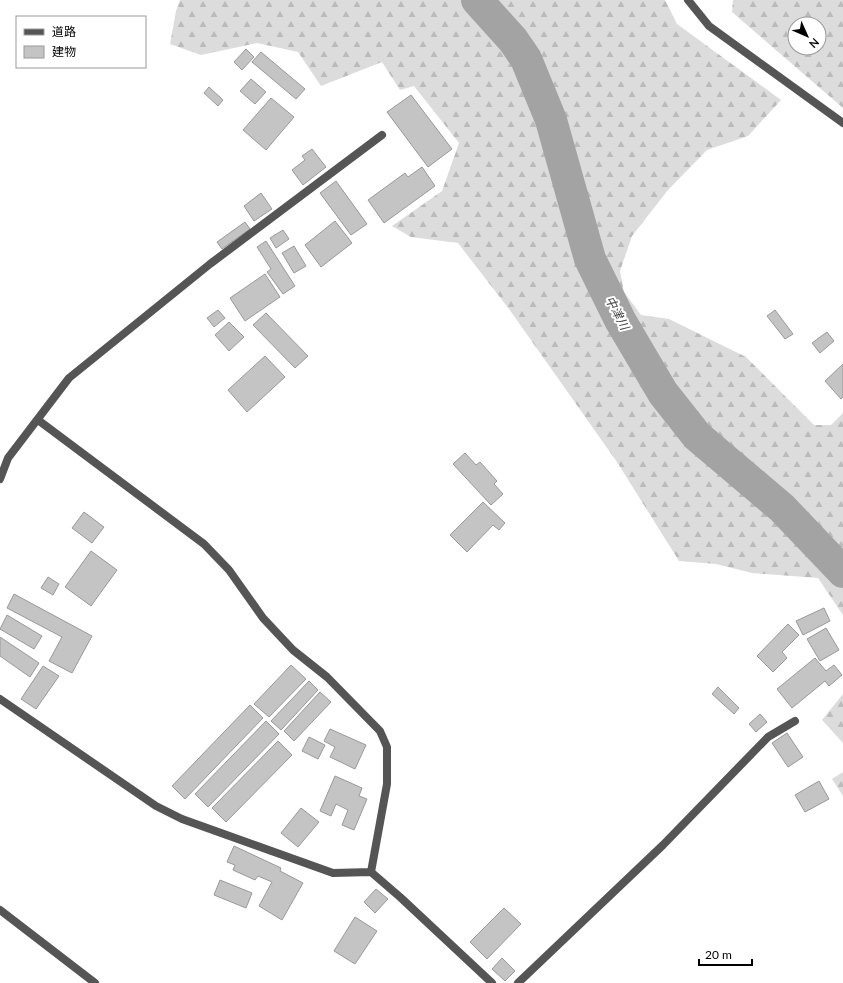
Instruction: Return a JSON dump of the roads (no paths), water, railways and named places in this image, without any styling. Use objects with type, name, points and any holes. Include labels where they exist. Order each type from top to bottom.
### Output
[{"type":"street","points":[[688,0],[709,26],[843,123]]},
{"type":"street","points":[[0,479],[8,458],[38,420],[56,393],[69,378],[210,264],[382,135]]},
{"type":"street","points":[[38,420],[204,544],[229,570],[263,618],[293,650],[327,677],[380,731],[386,747],[387,784],[371,872]]},
{"type":"street","points":[[0,455],[8,458]]},
{"type":"street","points":[[0,699],[156,806],[182,819],[333,872],[371,872],[492,983]]},
{"type":"street","points":[[518,983],[663,845],[768,737],[795,721]]},
{"type":"street","points":[[0,910],[95,983]]},
{"type":"waterway","name":"中津川","points":[[477,0],[513,40],[526,59],[551,120],[590,259],[620,320],[663,393],[697,436],[782,508],[843,572]]}]
